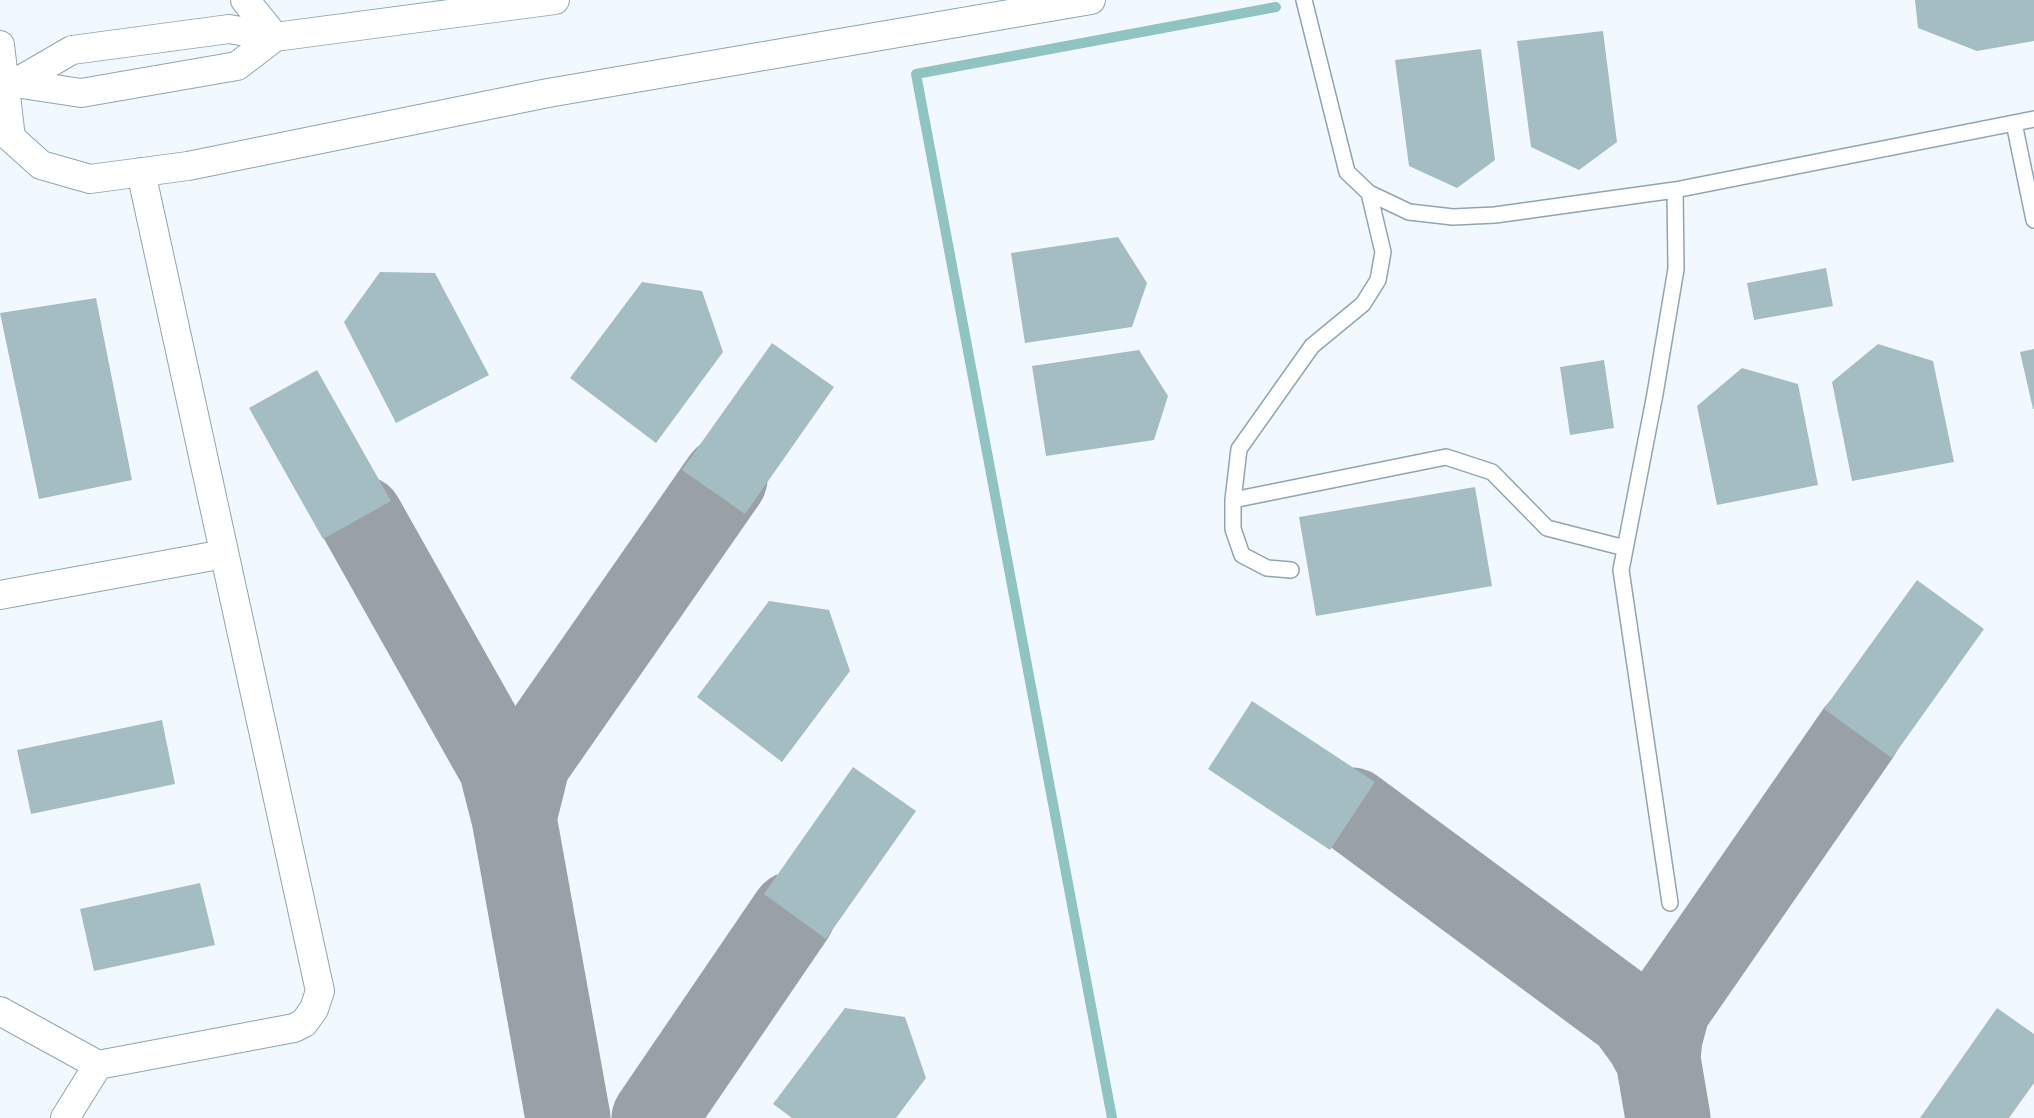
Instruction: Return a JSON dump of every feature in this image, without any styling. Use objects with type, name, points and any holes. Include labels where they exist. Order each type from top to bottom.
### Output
[{"type":"street","points":[[245,0],[275,37]]},
{"type":"street","points":[[6,84],[72,50],[229,29],[275,37],[555,0]]},
{"type":"street","points":[[0,45],[11,138],[41,165],[90,179],[198,164],[548,93],[1091,0]]},
{"type":"street","points":[[6,84],[81,93],[227,68],[237,66],[275,37]]},
{"type":"street","points":[[0,1011],[98,1065],[294,1028],[304,1024],[314,1009],[320,991],[141,172]]},
{"type":"street","points":[[0,595],[224,554]]},
{"type":"street","points":[[65,1118],[98,1065]]},
{"type":"lane","points":[[1304,0],[1347,172],[1369,193],[1409,212],[1453,217],[1495,215],[1674,190],[2034,119]]},
{"type":"lane","points":[[2014,123],[2034,220]]},
{"type":"lane","points":[[1670,903],[1621,570],[1655,394],[1676,269],[1674,190]]},
{"type":"lane","points":[[1291,570],[1267,568],[1242,554],[1233,529],[1233,500],[1239,450],[1312,346],[1363,304],[1378,280],[1383,252],[1369,193]]},
{"type":"lane","points":[[1233,500],[1446,457],[1492,472],[1547,528],[1625,548]]},
{"type":"building","points":[[1915,0],[2034,0],[2034,41],[1977,51],[1918,28]]},
{"type":"building","points":[[1603,31],[1617,142],[1579,170],[1531,147],[1517,41]]},
{"type":"building","points":[[1481,49],[1495,160],[1457,188],[1409,166],[1395,60]]},
{"type":"building","points":[[1118,237],[1147,283],[1132,327],[1025,343],[1011,253]]},
{"type":"building","points":[[1826,268],[1833,306],[1754,320],[1747,283]]},
{"type":"building","points":[[380,272],[435,273],[489,375],[396,423],[344,322]]},
{"type":"building","points":[[642,282],[702,291],[723,352],[656,443],[570,378]]},
{"type":"building","points":[[96,298],[132,480],[39,499],[0,313]]},
{"type":"building","points":[[772,343],[834,387],[745,514],[682,470]]},
{"type":"building","points":[[1878,344],[1933,361],[1954,462],[1852,481],[1832,382]]},
{"type":"building","points":[[2034,349],[2034,409],[2033,409],[2020,352]]},
{"type":"building","points":[[1139,350],[1168,396],[1154,440],[1046,456],[1032,366]]},
{"type":"building","points":[[1604,360],[1614,428],[1570,435],[1560,367]]},
{"type":"building","points":[[1742,368],[1798,384],[1818,485],[1717,505],[1697,406]]},
{"type":"building","points":[[317,370],[391,501],[323,539],[249,408]]},
{"type":"building","points":[[1475,487],[1492,586],[1316,616],[1299,517]]},
{"type":"building","points":[[1917,580],[1984,629],[1892,758],[1824,709]]},
{"type":"building","points":[[769,601],[829,610],[850,671],[782,762],[697,697]]},
{"type":"building","points":[[1252,701],[1375,782],[1330,850],[1208,769]]},
{"type":"building","points":[[162,720],[175,784],[31,814],[17,750]]},
{"type":"building","points":[[853,767],[916,811],[826,939],[764,894]]},
{"type":"building","points":[[200,883],[215,945],[94,971],[80,909]]},
{"type":"building","points":[[845,1008],[905,1017],[926,1078],[896,1118],[792,1118],[773,1104]]},
{"type":"building","points":[[1997,1008],[2034,1034],[2034,1083],[2009,1118],[1920,1118]]},
{"type":"waterway","points":[[1112,1118],[916,74],[1276,7]]},
{"type":"taxiway","points":[[514,818],[528,762],[725,479]]},
{"type":"taxiway","points":[[361,518],[501,767],[514,818],[568,1118]]},
{"type":"taxiway","points":[[1668,1118],[1658,1059],[1660,1038],[1668,1008],[1859,732]]},
{"type":"taxiway","points":[[1352,810],[1629,1015],[1648,1041],[1658,1059]]},
{"type":"taxiway","points":[[654,1118],[793,914]]}]
